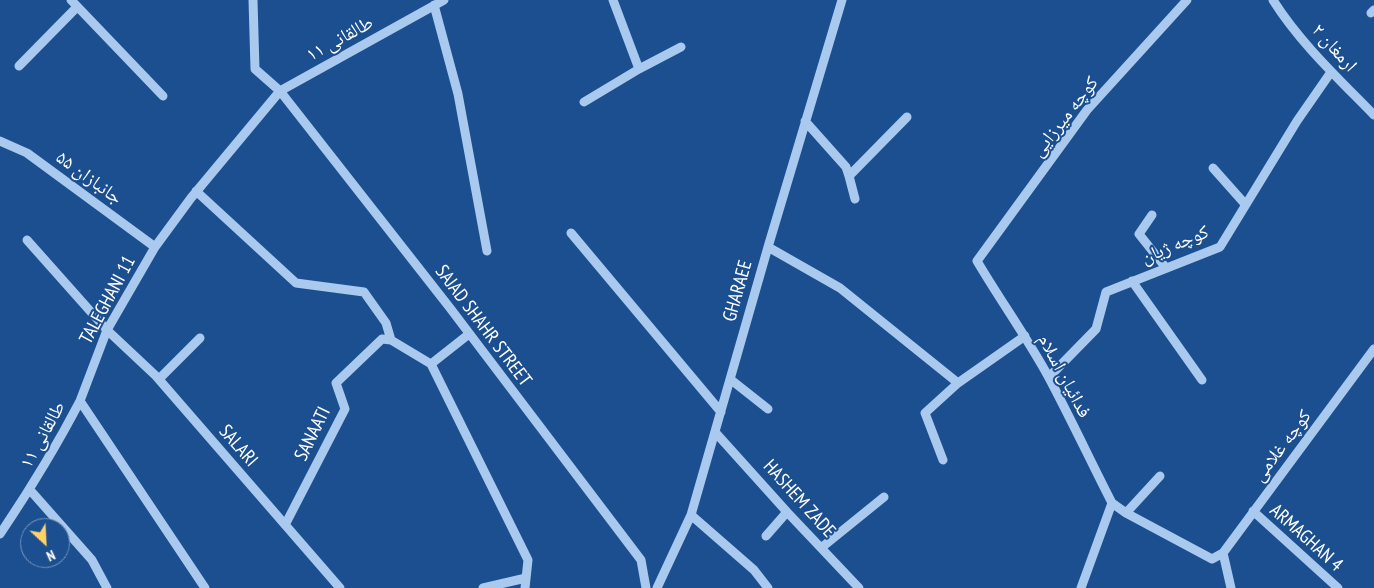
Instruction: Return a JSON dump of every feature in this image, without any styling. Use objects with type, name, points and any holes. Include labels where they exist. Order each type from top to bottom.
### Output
[{"type":"street","name":"SAJAD SHAHR STREET","points":[[253,0],[255,69],[280,91],[469,334],[641,560],[646,588]]},
{"type":"street","name":"طالقانی ۱۱","points":[[280,91],[444,0]]},
{"type":"street","points":[[613,0],[639,69]]},
{"type":"street","name":"GHARAEE","points":[[657,588],[691,515],[768,247],[842,0]]},
{"type":"street","name":"کوچه میرزایی","points":[[978,261],[1087,110],[1187,0]]},
{"type":"street","name":"ارمغان ۲","points":[[1273,0],[1282,14],[1331,72],[1374,115]]},
{"type":"street","points":[[19,66],[74,4],[163,96]]},
{"type":"street","points":[[434,5],[458,94],[487,251]]},
{"type":"street","points":[[584,102],[639,69],[681,47]]},
{"type":"street","name":"کوچه ژیان","points":[[1048,377],[1096,329],[1106,292],[1220,247],[1298,121],[1331,72]]},
{"type":"street","name":"TALEGHANI 11","points":[[80,401],[107,330],[155,247],[196,191],[280,91]]},
{"type":"street","points":[[849,176],[907,117]]},
{"type":"street","points":[[805,121],[846,167],[855,199]]},
{"type":"street","name":"جانبازان ۵۵","points":[[0,141],[28,153],[155,247]]},
{"type":"street","points":[[1213,168],[1246,204]]},
{"type":"street","points":[[196,191],[296,283],[364,292],[386,323],[391,340],[431,364],[528,560],[525,588]]},
{"type":"street","points":[[1152,215],[1139,234],[1166,268]]},
{"type":"street","points":[[571,233],[721,412]]},
{"type":"street","name":"SALARI","points":[[27,240],[107,330],[158,379],[340,588]]},
{"type":"street","points":[[768,247],[840,288],[958,383]]},
{"type":"street","name":"فدائیان اسلام","points":[[978,261],[1006,310],[1025,336],[1119,508]]},
{"type":"street","points":[[1132,281],[1202,380]]},
{"type":"street","points":[[431,364],[469,334]]},
{"type":"street","points":[[943,460],[926,413],[958,383],[1025,336]]},
{"type":"street","points":[[158,379],[200,338]]},
{"type":"street","name":"SANAATI","points":[[285,525],[345,410],[336,383],[382,339],[391,340]]},
{"type":"street","name":"کوچه غلامی","points":[[1119,508],[1212,559],[1223,553],[1374,349]]},
{"type":"street","points":[[730,379],[768,409]]},
{"type":"street","name":"طالقانی ۱۱","points":[[0,534],[30,490],[60,440],[80,401]]},
{"type":"street","points":[[80,401],[205,588]]},
{"type":"street","name":"HASHEM ZADE","points":[[715,432],[820,548],[859,588]]},
{"type":"street","points":[[1081,588],[1119,508],[1160,476]]},
{"type":"street","points":[[30,490],[92,560],[107,588]]},
{"type":"street","points":[[820,548],[884,497]]},
{"type":"street","name":"ARMAGHAN 4","points":[[1253,511],[1338,588]]},
{"type":"street","points":[[766,536],[788,512]]},
{"type":"street","points":[[691,515],[754,570],[768,588]]},
{"type":"street","points":[[1223,553],[1231,588]]},
{"type":"street","points":[[483,588],[526,578]]}]
